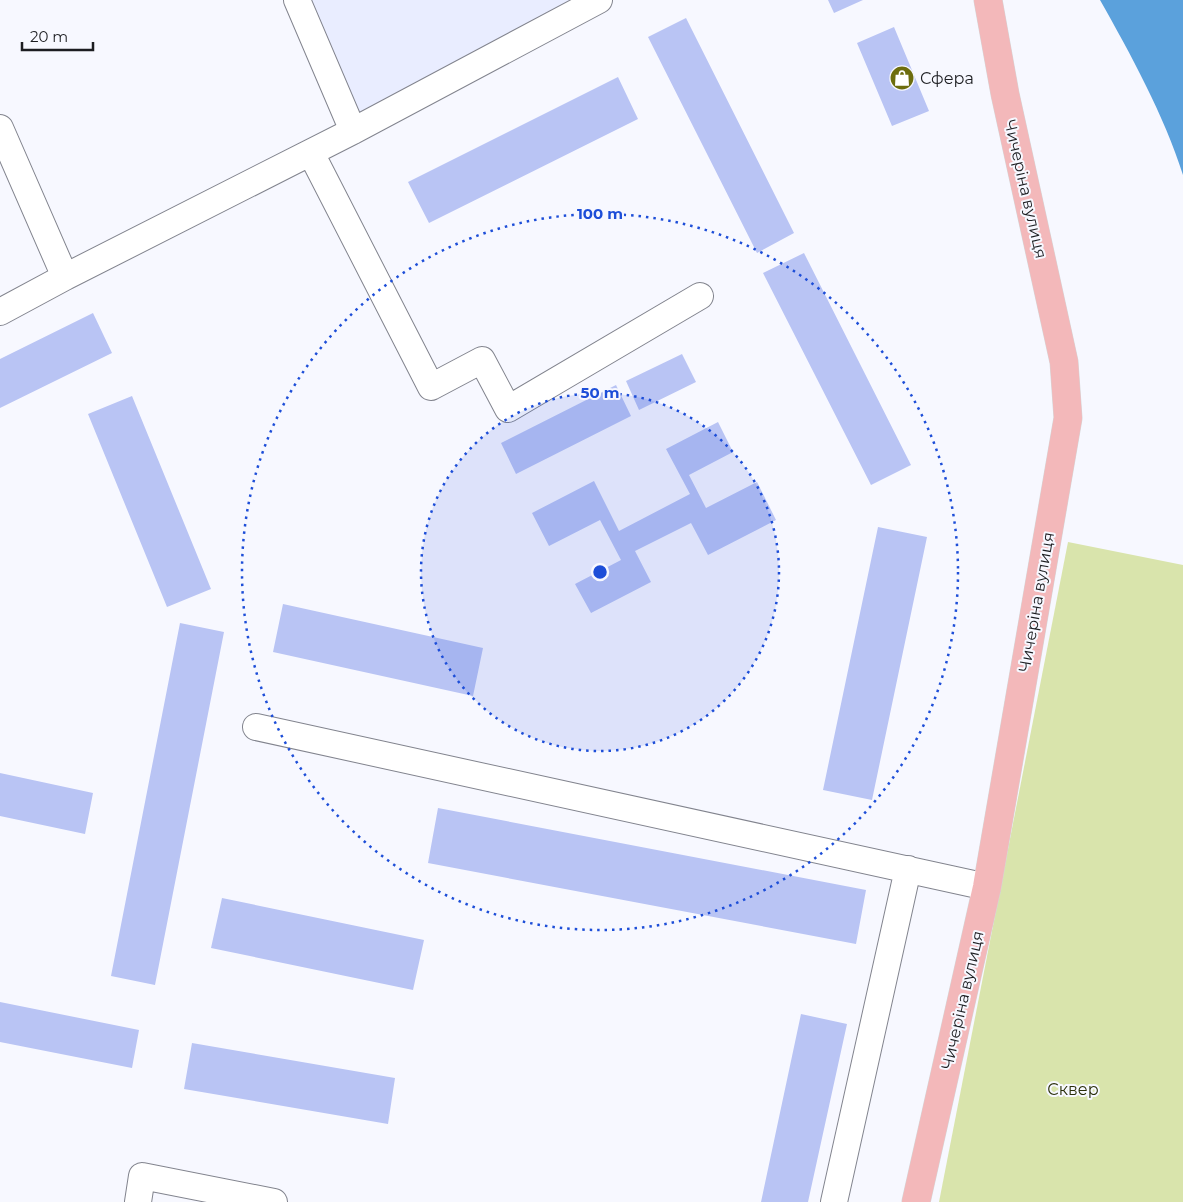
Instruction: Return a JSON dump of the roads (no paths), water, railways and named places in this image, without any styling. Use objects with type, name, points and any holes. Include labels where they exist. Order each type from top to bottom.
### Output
[{"type":"main road","name":"Чичеріна вулиця","points":[[916,1202],[987,887],[1068,418],[1064,362],[1005,94],[988,0]]},
{"type":"street","points":[[298,0],[353,132]]},
{"type":"street","points":[[0,312],[65,277],[353,132],[598,0]]},
{"type":"street","points":[[0,128],[65,277]]},
{"type":"street","points":[[311,153],[431,387],[482,360],[508,409],[700,296]]},
{"type":"street","points":[[256,727],[987,887]]},
{"type":"street","points":[[834,1202],[908,870]]},
{"type":"street","points":[[138,1202],[142,1176],[274,1202]]},
{"type":"water","points":[[1100,0],[1183,0],[1183,175],[1157,108]]},
{"type":"place","name":"Сфера","points":[[902,78]]},
{"type":"park label","name":"Сквер","points":[[1073,1089]]}]
